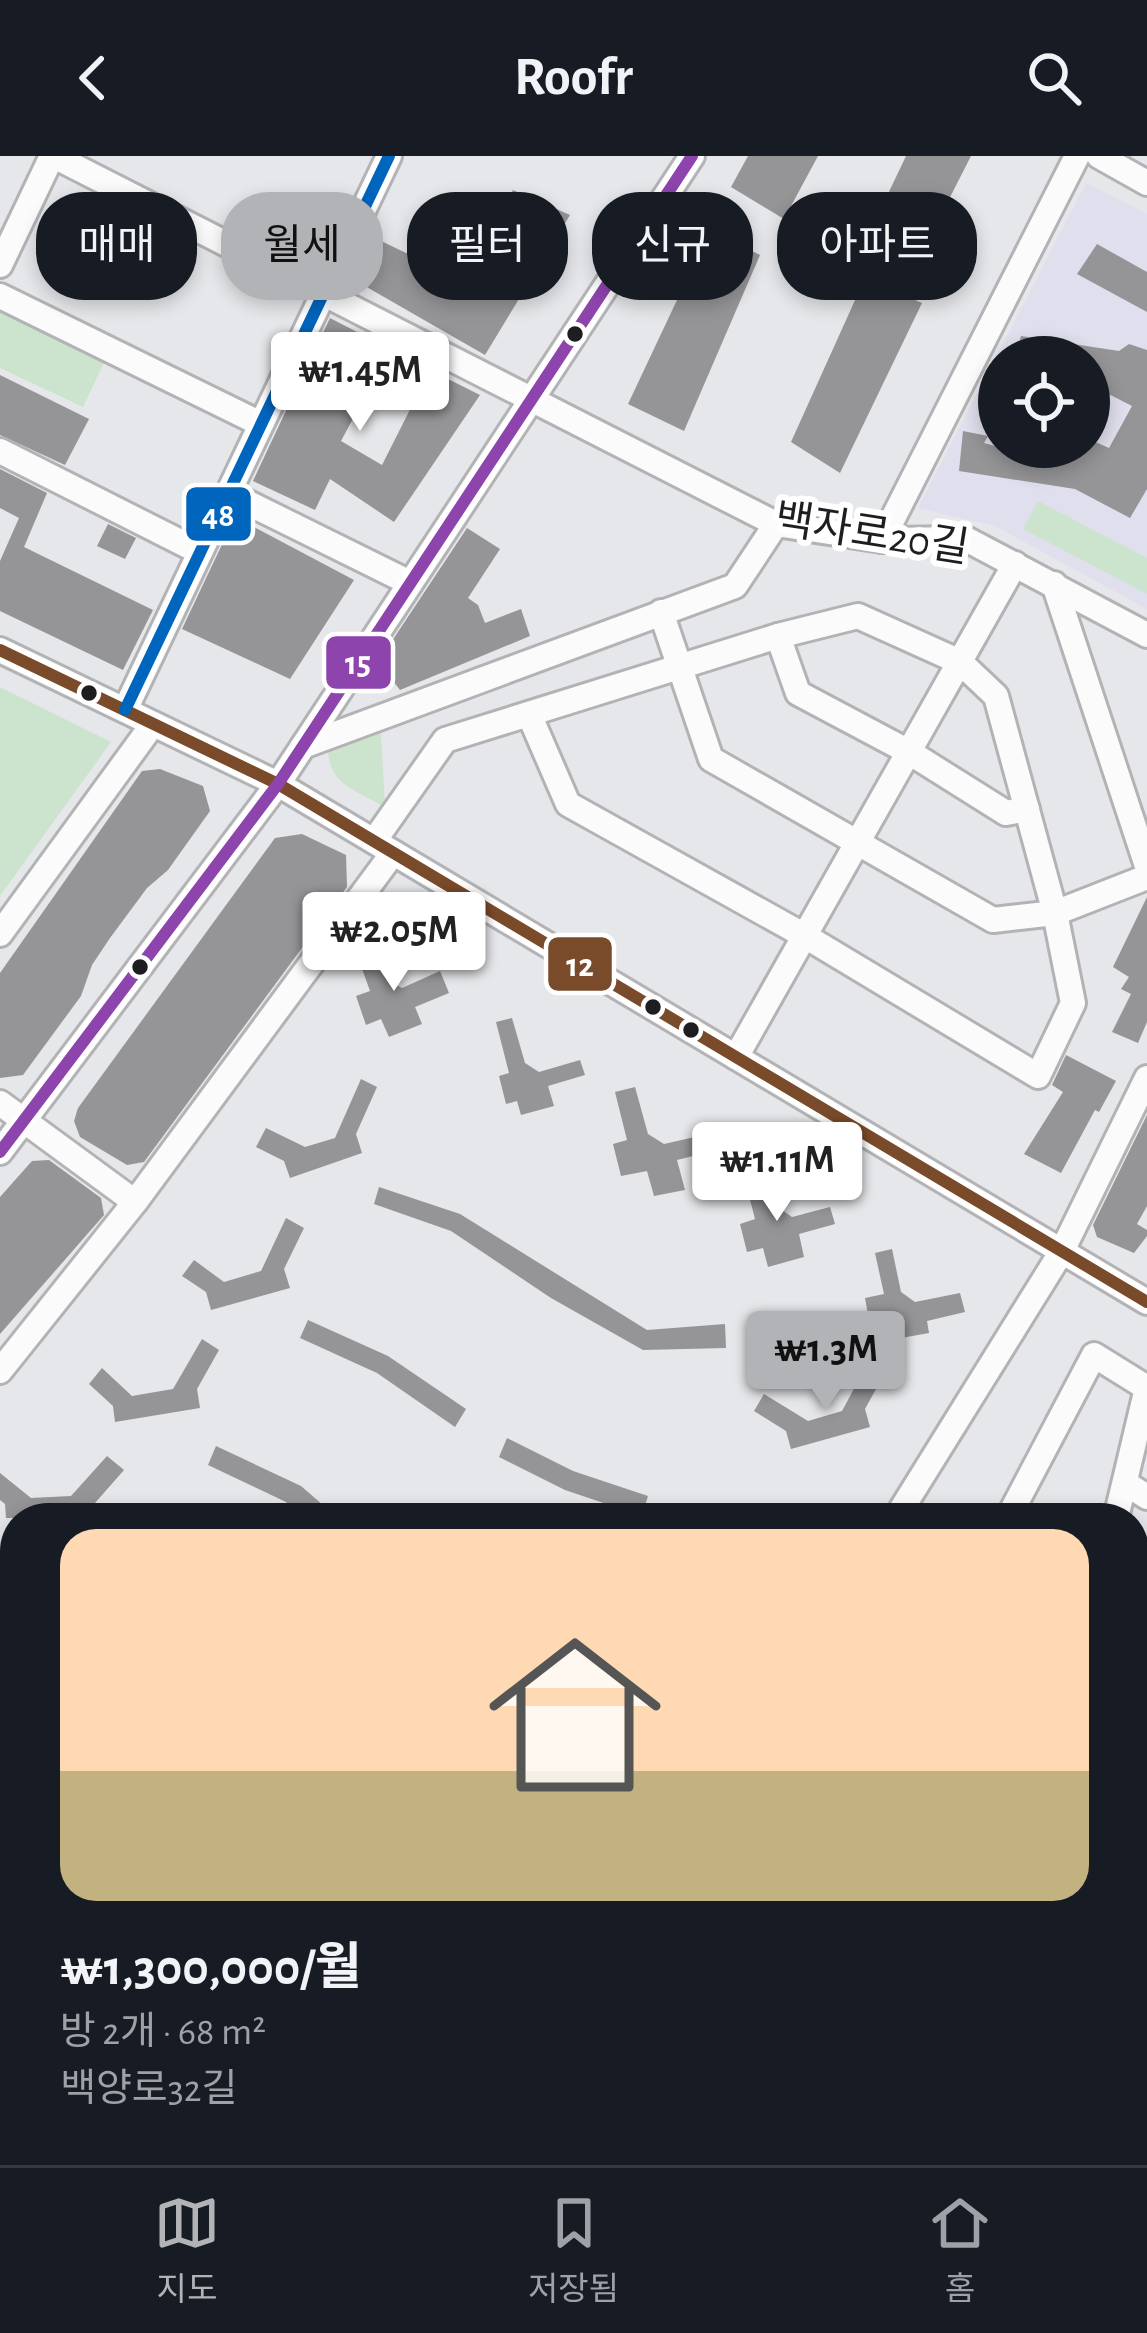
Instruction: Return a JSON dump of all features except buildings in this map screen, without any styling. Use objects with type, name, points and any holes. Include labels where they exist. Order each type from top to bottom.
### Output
[{"type":"street","points":[[0,265],[53,156]]},
{"type":"street","name":"백자로20길","points":[[53,156],[221,241]]},
{"type":"street","points":[[371,192],[388,156]]},
{"type":"street","points":[[0,1152],[278,784],[692,156]]},
{"type":"street","points":[[882,540],[1077,156]]},
{"type":"street","points":[[1099,156],[1147,183]]},
{"type":"street","points":[[0,296],[261,424]]},
{"type":"street","points":[[125,710],[320,300]]},
{"type":"street","name":"백자로20길","points":[[337,300],[776,524],[882,540],[966,539],[1147,635]]},
{"type":"street","points":[[0,451],[200,552]]},
{"type":"street","points":[[228,493],[410,584]]},
{"type":"street","points":[[303,746],[735,586],[776,524]]},
{"type":"street","points":[[736,1057],[1015,564]]},
{"type":"street","points":[[1054,584],[1147,866]]},
{"type":"street","points":[[661,612],[711,759],[993,920],[1055,913],[1147,877]]},
{"type":"street","points":[[0,1371],[135,1202],[384,847],[445,740],[778,636],[858,616],[960,662],[996,697],[1055,913],[1073,1003],[1038,1076],[805,936],[568,804],[529,714]]},
{"type":"street","points":[[778,636],[798,693],[909,752],[1006,814],[1027,809]]},
{"type":"street","points":[[0,650],[278,784],[1147,1302]]},
{"type":"street","points":[[0,934],[153,724]]},
{"type":"street","points":[[911,1503],[1061,1251],[1147,1078]]},
{"type":"street","points":[[0,1103],[135,1202]]},
{"type":"street","points":[[1016,1503],[1094,1354],[1147,1388],[1120,1503]]},
{"type":"street","points":[[1125,1483],[1147,1497]]},
{"type":"shaded area","points":[[1086,183],[1147,214],[1147,609],[995,526],[918,508],[978,392],[978,468],[1110,468],[1110,336],[1007,336]]},
{"type":"green space","points":[[0,300],[109,352],[83,407],[0,368]]},
{"type":"green space","points":[[1038,501],[1147,558],[1147,594],[1023,529]]},
{"type":"green space","points":[[0,687],[111,742],[0,896]]},
{"type":"green space","points":[[380,716],[385,807],[342,782],[328,753],[328,738]]},
{"type":"transit line","name":"48","points":[[125,710],[389,156]]},
{"type":"transit line","name":"15","points":[[0,1152],[278,784],[692,156]]},
{"type":"transit line","name":"12","points":[[0,650],[278,784],[1147,1302]]}]
